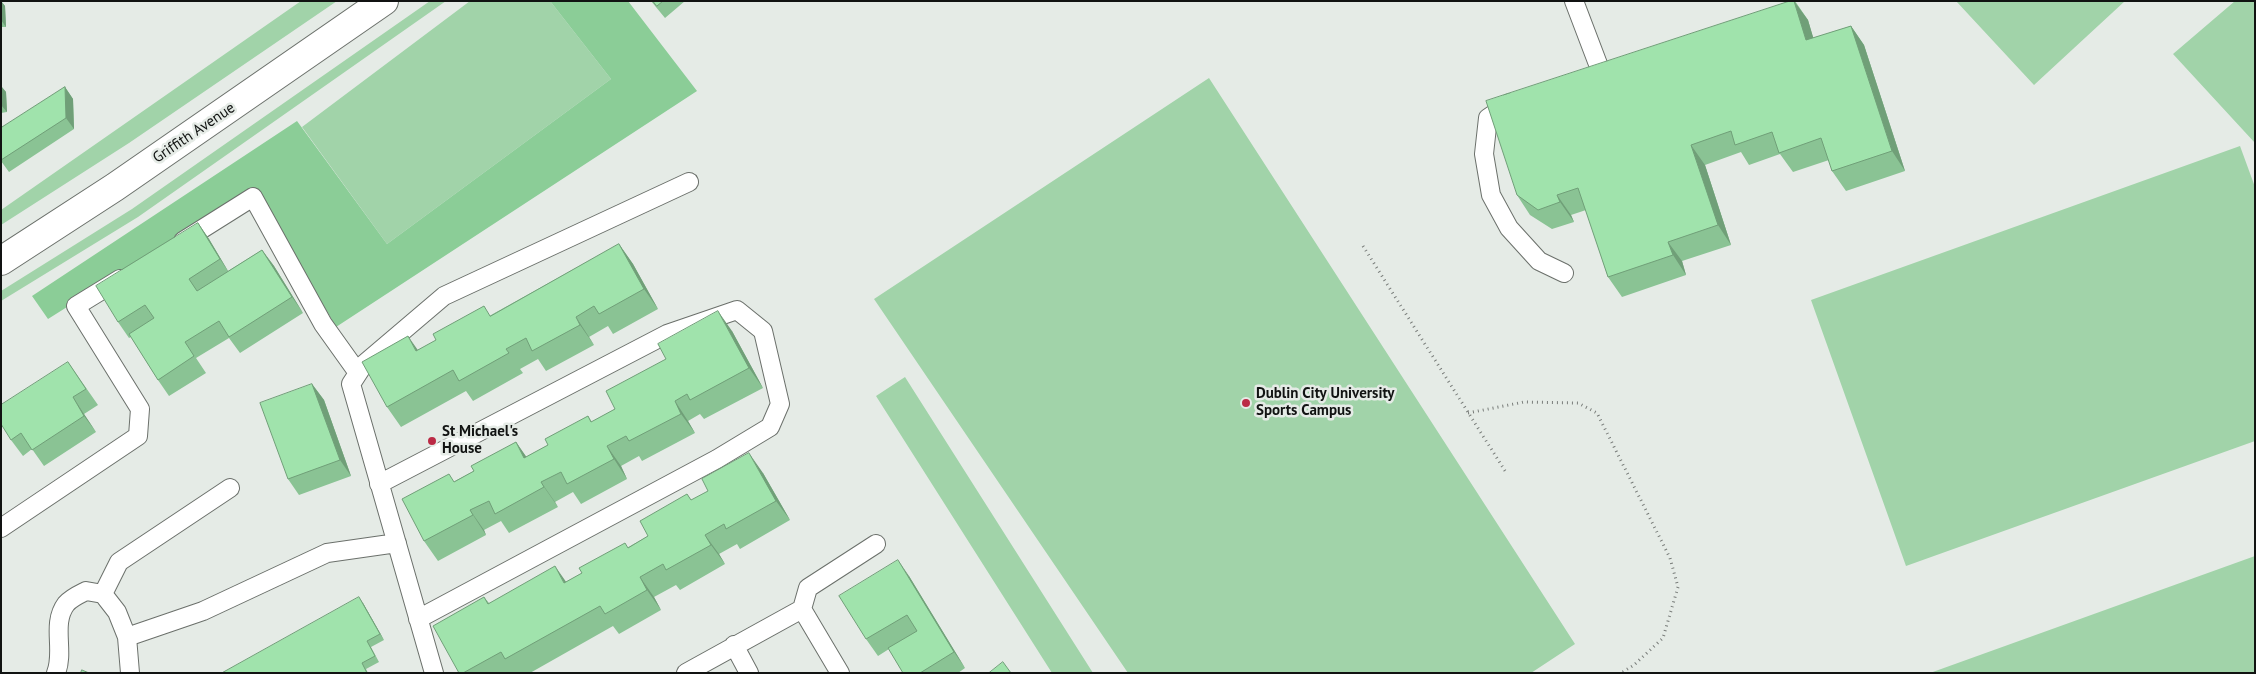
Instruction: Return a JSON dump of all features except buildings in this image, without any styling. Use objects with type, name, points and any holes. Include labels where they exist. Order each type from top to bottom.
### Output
[{"type":"main road","name":"Griffith Avenue","points":[[1,262],[131,176],[384,1]]},
{"type":"lane","points":[[1574,1],[1601,72]]},
{"type":"lane","points":[[1582,77],[1619,66]]},
{"type":"lane","points":[[1526,92],[1488,118],[1484,154],[1491,195],[1509,228],[1521,241],[1540,261],[1564,273]]},
{"type":"lane","points":[[434,673],[350,384],[364,364],[444,296],[689,182]]},
{"type":"lane","points":[[169,249],[253,198],[323,324],[358,373]]},
{"type":"lane","points":[[1,528],[138,436],[140,409],[76,306],[135,270]]},
{"type":"lane","points":[[380,484],[667,334],[737,310],[763,331],[780,404],[770,427],[716,459],[418,619]]},
{"type":"lane","points":[[103,594],[119,562],[230,488]]},
{"type":"lane","points":[[127,637],[203,611],[327,553],[397,543]]},
{"type":"lane","points":[[686,673],[802,609],[808,588],[876,544]]},
{"type":"lane","points":[[56,673],[59,665],[59,618],[67,602],[86,591],[103,594],[117,612],[127,637],[130,673]]},
{"type":"lane","points":[[802,609],[840,673]]},
{"type":"lane","points":[[734,645],[749,673]]},
{"type":"path","points":[[1363,246],[1507,474]]},
{"type":"path","points":[[1468,413],[1524,402],[1578,403],[1596,413],[1670,558],[1678,587],[1662,638],[1634,665],[1621,673]]},
{"type":"green space","points":[[301,1],[337,1],[129,143],[1,225],[1,210]]},
{"type":"green space","points":[[430,1],[446,1],[138,217],[1,301],[1,291],[132,209]]},
{"type":"green space","points":[[470,1],[550,1],[611,79],[387,244],[302,127]]},
{"type":"green space","points":[[550,1],[628,1],[697,91],[336,327],[256,188],[48,319],[32,296],[297,121],[387,244],[611,79]]},
{"type":"green space","points":[[1956,1],[2125,1],[2034,85]]},
{"type":"green space","points":[[2235,1],[2255,1],[2255,143],[2173,54]]},
{"type":"green space","points":[[1209,78],[1575,644],[1531,673],[1128,673],[874,299]]},
{"type":"green space","points":[[2240,146],[2255,187],[2255,441],[1906,566],[1811,300]]},
{"type":"green space","points":[[905,377],[1093,673],[1052,673],[876,396]]},
{"type":"green space","points":[[2255,556],[2255,673],[1930,673]]},
{"type":"place","name":"Dublin City University Sports Campus","points":[[1246,403]]},
{"type":"place","name":"St Michael's House","points":[[432,441]]}]
